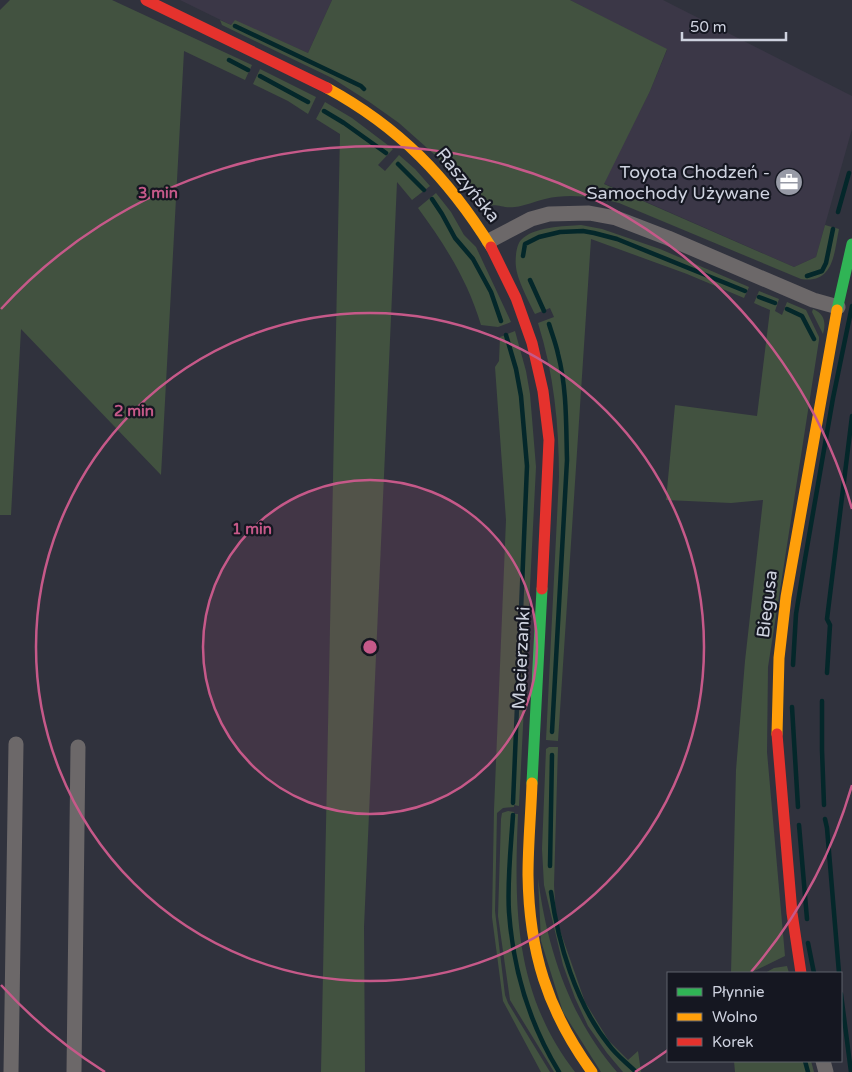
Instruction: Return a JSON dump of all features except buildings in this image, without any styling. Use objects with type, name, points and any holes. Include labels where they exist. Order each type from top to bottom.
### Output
[{"type":"street","name":"Raszyńska","points":[[146,0],[327,88],[384,124],[406,141],[445,181],[466,207],[489,241],[531,219],[549,214],[590,212],[616,218],[668,238],[813,300],[838,307]]},
{"type":"street","name":"Macierzanki","points":[[489,241],[518,301],[536,355],[545,399],[549,440],[528,874],[530,914],[534,946],[543,982],[556,1015],[570,1041],[592,1072]]},
{"type":"street","name":"Biegusa","points":[[801,972],[797,954],[780,765],[777,721],[778,684],[786,590],[838,307],[852,244]]},
{"type":"street","points":[[11,1072],[16,744]]},
{"type":"street","points":[[74,1072],[78,747]]},
{"type":"shaded area","points":[[180,0],[332,0],[308,53],[235,21],[231,25]]},
{"type":"shaded area","points":[[570,0],[663,0],[852,96],[852,129],[816,257],[794,267],[603,183],[650,91],[667,50]]},
{"type":"green space","points":[[10,0],[112,0],[252,65],[245,80],[184,51],[161,475],[21,329],[11,515],[0,515],[0,10]]},
{"type":"green space","points":[[332,0],[570,0],[667,49],[650,91],[604,184],[794,267],[816,257],[825,225],[839,229],[831,265],[820,277],[801,279],[619,203],[591,198],[573,196],[554,197],[519,206],[494,205],[480,209],[435,155],[399,123],[332,78],[222,25],[220,20],[231,25],[235,20],[308,53]]},
{"type":"green space","points":[[260,69],[316,97],[308,114],[288,101],[253,84]]},
{"type":"green space","points":[[325,102],[352,118],[393,149],[378,165],[385,171],[399,155],[430,186],[412,200],[397,182],[364,927],[365,1072],[321,1072],[340,134],[316,119]]},
{"type":"green space","points":[[436,193],[451,212],[464,235],[476,247],[511,322],[498,327],[481,325],[476,309],[455,264],[418,208]]},
{"type":"green space","points":[[581,225],[602,229],[660,249],[749,287],[744,298],[687,274],[591,239],[558,741],[546,740],[559,477],[558,438],[552,380],[538,323],[554,317],[550,308],[535,314],[519,278],[516,257],[519,242],[533,232],[549,228]]},
{"type":"green space","points":[[759,291],[779,299],[775,311],[782,315],[787,302],[806,310],[819,340],[768,667],[767,752],[785,956],[752,972],[731,972],[736,770],[745,661],[763,500],[731,503],[666,500],[675,405],[757,416],[770,310],[754,303]]},
{"type":"green space","points":[[813,309],[820,313],[824,319],[823,334],[812,312]]},
{"type":"green space","points":[[515,331],[530,394],[536,467],[519,806],[514,805],[514,807],[503,808],[497,813],[495,911],[505,995],[550,1072],[541,1072],[503,1001],[492,917],[494,810],[506,520],[495,367],[499,361],[500,337]]},
{"type":"green space","points":[[558,747],[554,885],[556,919],[585,1002],[609,1041],[628,1060],[638,1051],[641,1072],[623,1072],[607,1053],[588,1026],[563,965],[544,885],[542,849],[546,749]]},
{"type":"green space","points":[[508,811],[518,814],[518,916],[522,949],[529,980],[540,1012],[555,1042],[575,1072],[554,1072],[510,1000],[498,916],[501,819],[502,813]]},
{"type":"green space","points":[[538,878],[548,931],[563,981],[586,1029],[600,1051],[617,1072],[601,1072],[563,1012],[541,941]]},
{"type":"green space","points":[[787,966],[789,972],[767,972],[774,968]]},
{"type":"green space","points":[[734,1062],[811,1062],[814,1072],[735,1072]]},
{"type":"waterway","points":[[235,26],[364,89]]},
{"type":"waterway","points":[[229,60],[248,70]]},
{"type":"waterway","points":[[260,76],[308,102]]},
{"type":"waterway","points":[[324,111],[386,153]]},
{"type":"waterway","points":[[398,164],[424,190]]},
{"type":"waterway","points":[[838,212],[849,173]]},
{"type":"waterway","points":[[432,199],[455,238],[473,259],[491,292],[501,321]]},
{"type":"waterway","points":[[807,276],[822,271],[826,263],[833,229]]},
{"type":"waterway","points":[[523,256],[525,244],[539,237],[560,232],[583,231],[617,239],[745,291]]},
{"type":"waterway","points":[[530,280],[544,311]]},
{"type":"waterway","points":[[759,297],[775,303]]},
{"type":"waterway","points":[[793,665],[796,614],[805,559],[833,398],[852,306]]},
{"type":"waterway","points":[[787,309],[802,316],[814,339]]},
{"type":"waterway","points":[[549,324],[563,380],[566,407],[567,460],[552,732]]},
{"type":"waterway","points":[[506,335],[516,369],[521,396],[527,466],[513,803]]},
{"type":"waterway","points":[[827,673],[830,625],[827,619],[852,416]]},
{"type":"waterway","points":[[822,701],[824,805]]},
{"type":"waterway","points":[[792,707],[798,807]]},
{"type":"waterway","points":[[550,866],[552,755]]},
{"type":"waterway","points":[[513,815],[509,912],[514,954],[531,1015],[559,1072]]},
{"type":"waterway","points":[[825,819],[839,972]]},
{"type":"waterway","points":[[799,825],[807,919]]},
{"type":"waterway","points":[[551,892],[558,932],[578,992],[597,1029],[618,1056],[636,1072]]},
{"type":"waterway","points":[[808,943],[814,972]]},
{"type":"waterway","points":[[842,1002],[851,1072]]},
{"type":"waterway","points":[[805,1062],[808,1072]]},
{"type":"traffic: fast","points":[[837,310],[852,244]]},
{"type":"traffic: fast","points":[[532,783],[542,589]]},
{"type":"traffic: slow","points":[[327,88],[377,120],[420,156],[475,222],[491,247]]},
{"type":"traffic: slow","points":[[777,734],[779,658],[786,597],[837,310]]},
{"type":"traffic: slow","points":[[532,783],[528,875],[529,903],[537,954],[552,1002],[563,1026],[592,1072]]},
{"type":"traffic: jam","points":[[146,0],[327,88]]},
{"type":"traffic: jam","points":[[491,247],[516,298],[532,343],[543,391],[549,440],[542,589]]},
{"type":"traffic: jam","points":[[777,734],[792,913],[801,972]]},
{"type":"place","name":"Toyota Chodzeń - Samochody Używane","points":[[789,182]]}]
